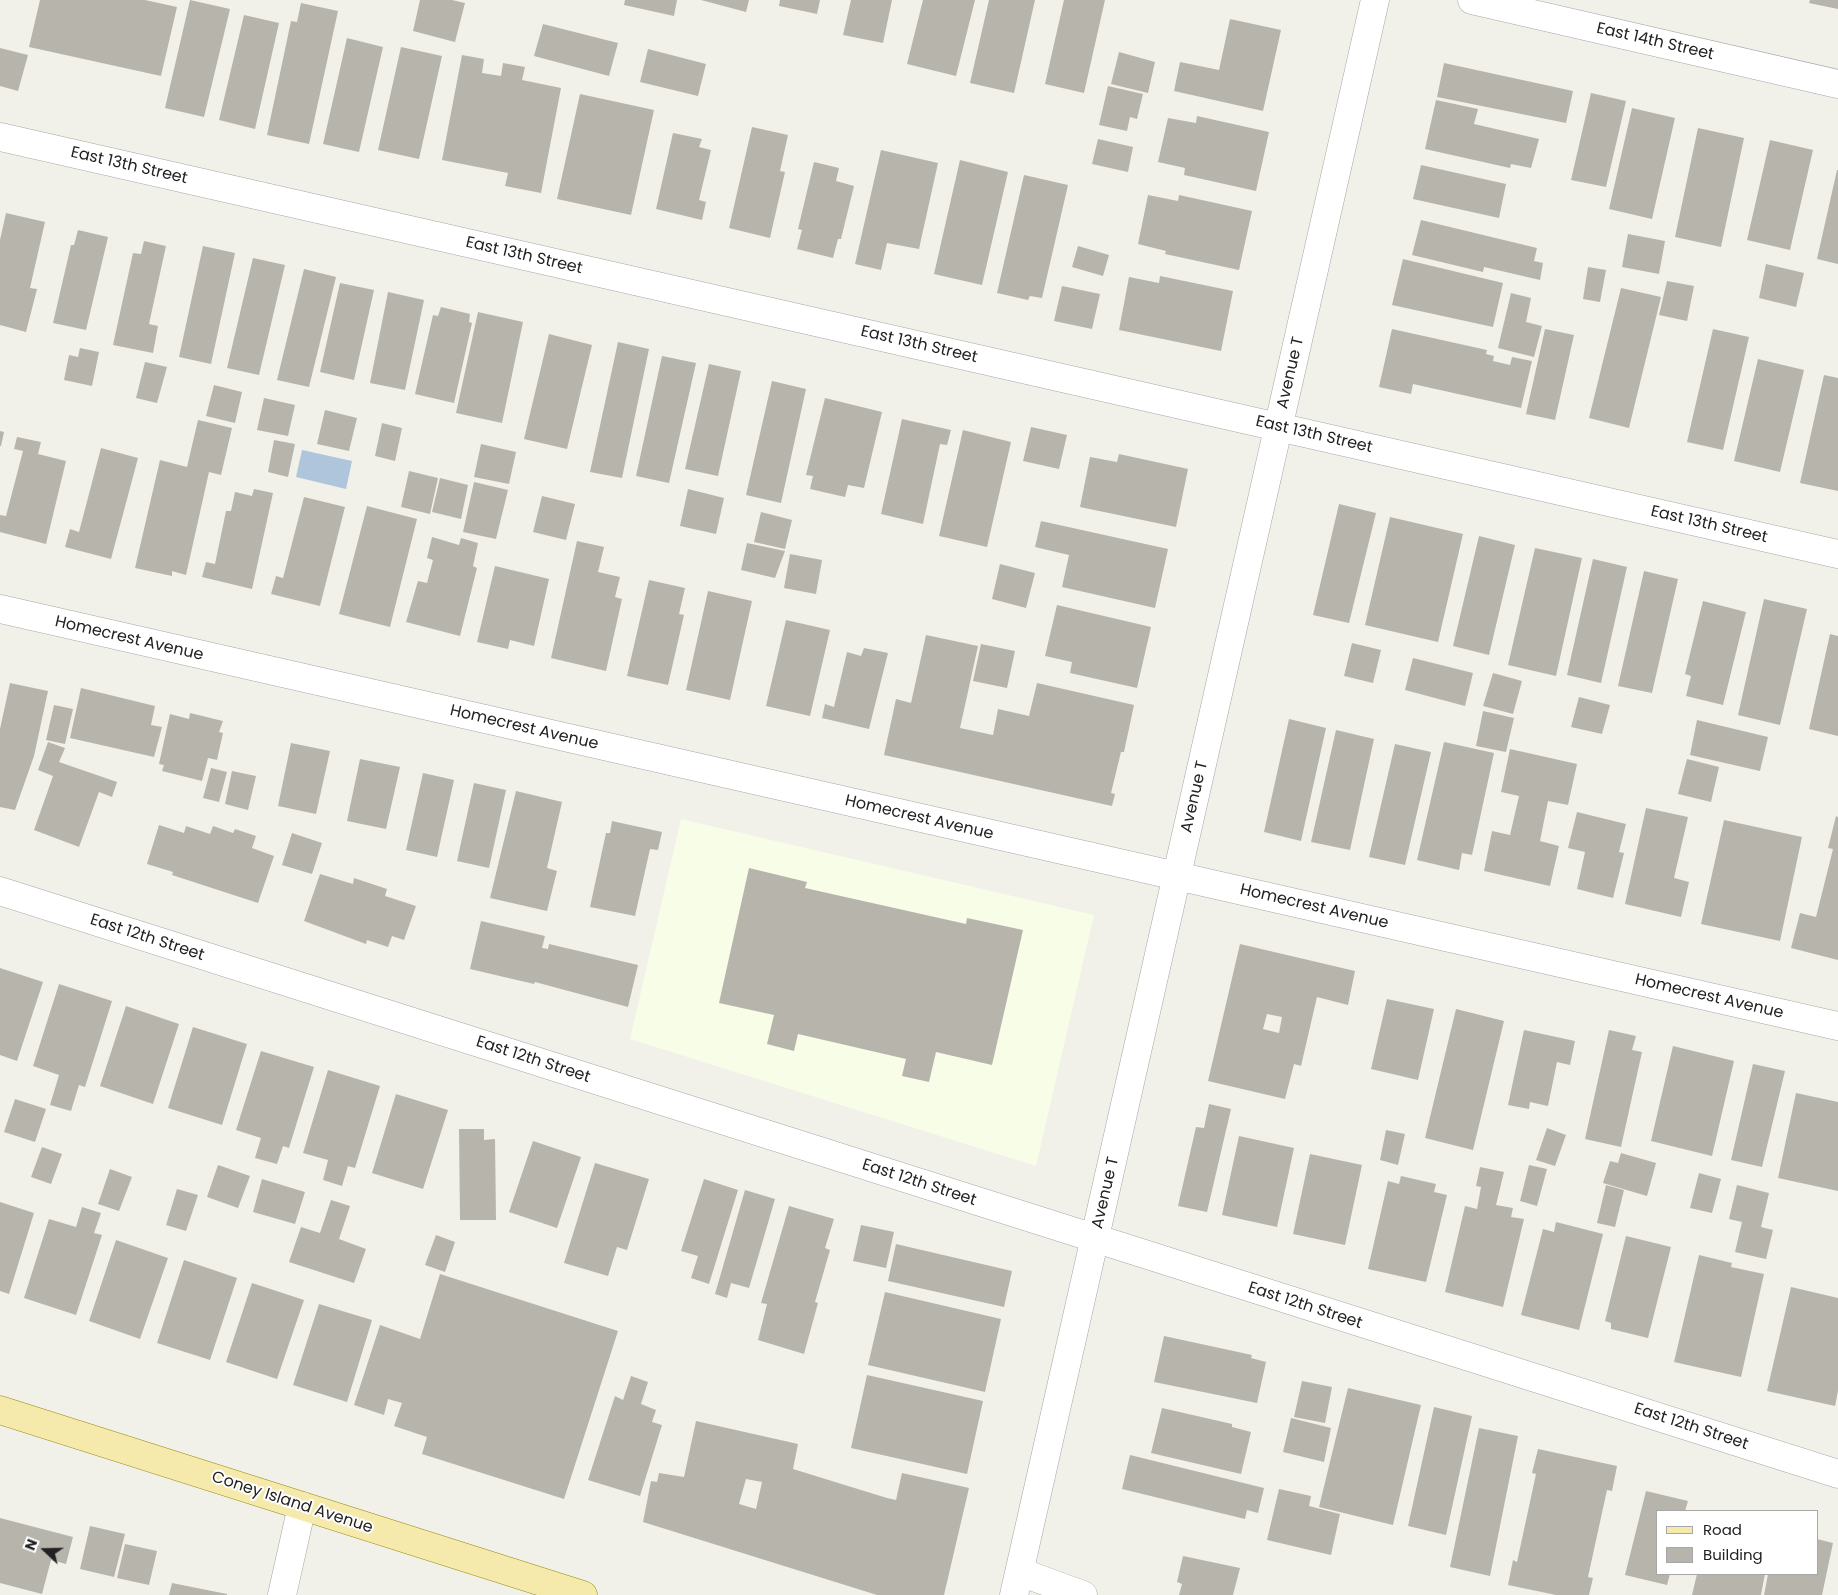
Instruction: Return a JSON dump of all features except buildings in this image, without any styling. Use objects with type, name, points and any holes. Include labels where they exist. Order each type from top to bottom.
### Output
[{"type":"main road","name":"Coney Island Avenue","points":[[0,1410],[584,1595]]},
{"type":"street","name":"Avenue T","points":[[1017,1583],[1375,0]]},
{"type":"street","name":"East 14th Street","points":[[1472,0],[1838,84]]},
{"type":"street","name":"East 13th Street","points":[[0,137],[1838,554]]},
{"type":"street","name":"Homecrest Avenue","points":[[0,609],[1838,1026]]},
{"type":"street","name":"East 12th Street","points":[[0,891],[1838,1474]]},
{"type":"street","points":[[282,1595],[302,1506]]},
{"type":"street","points":[[1017,1583],[1083,1595]]},
{"type":"shaded area","points":[[681,819],[1094,915],[1036,1166],[630,1039]]},
{"type":"water","points":[[302,450],[352,461],[346,489],[296,477]]}]
